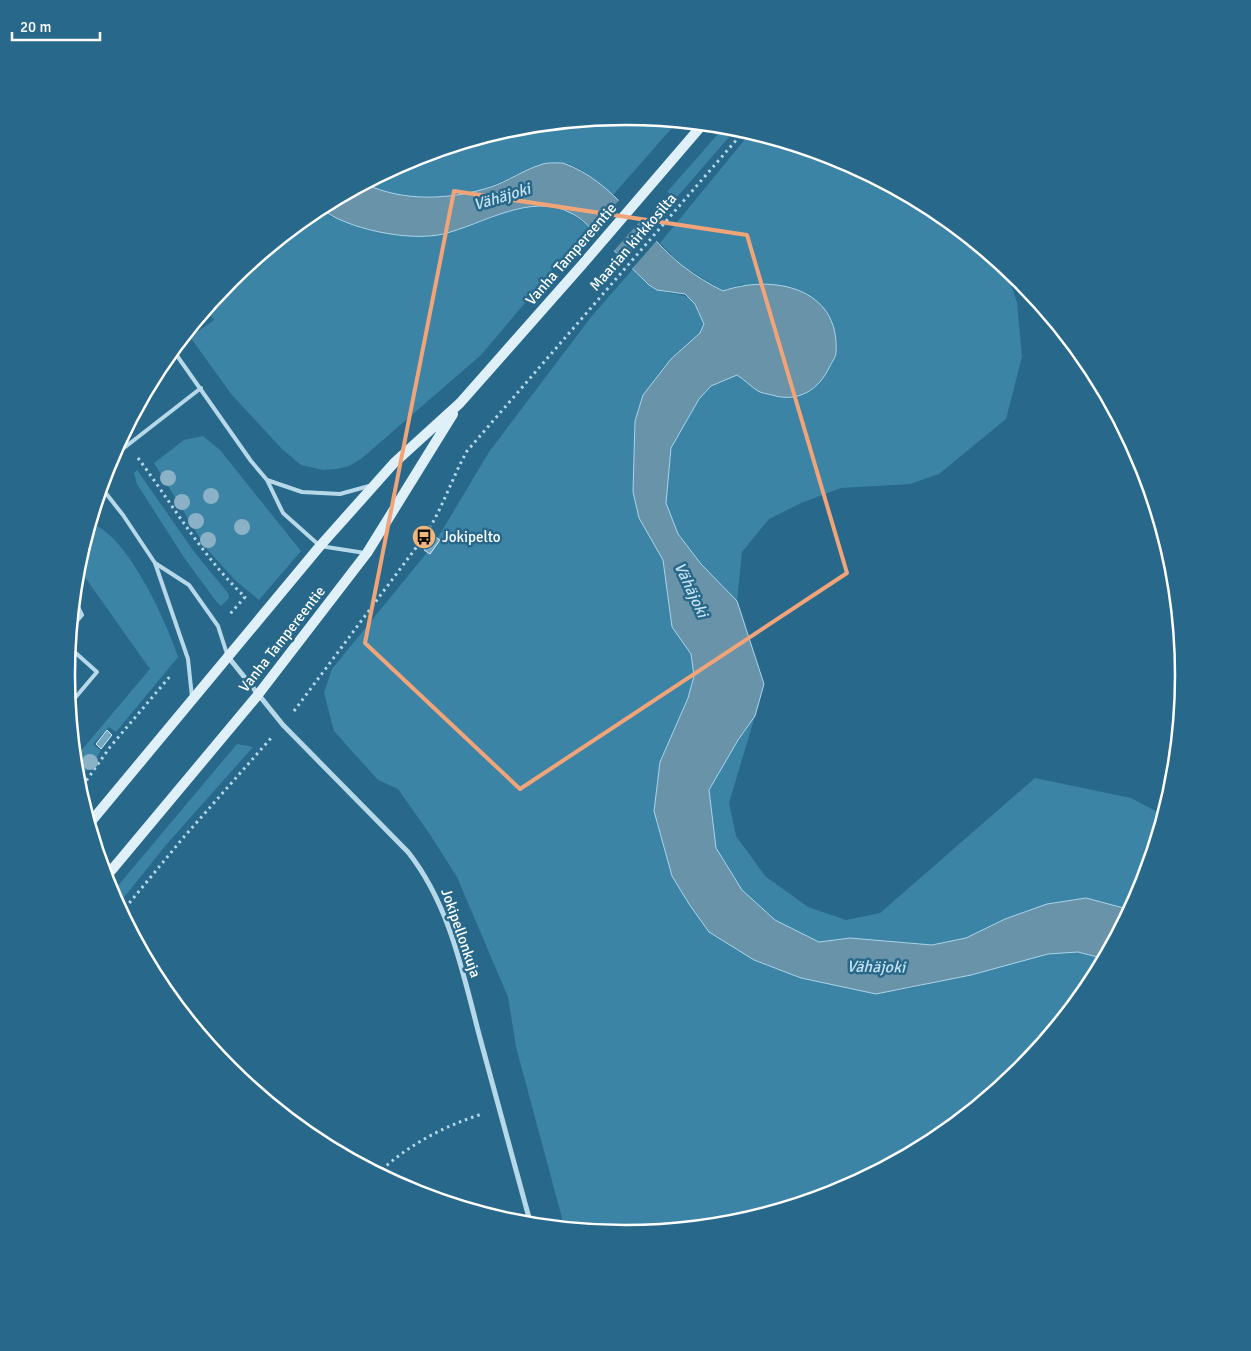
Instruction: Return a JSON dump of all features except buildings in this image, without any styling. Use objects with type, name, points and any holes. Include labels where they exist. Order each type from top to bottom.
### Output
[{"type":"main road","name":"Vanha Tampereentie","points":[[94,818],[229,658],[263,613],[374,484],[394,463],[460,403],[698,130]]},
{"type":"main road","name":"Vanha Tampereentie","points":[[111,871],[257,696],[367,553],[460,403]]},
{"type":"street","name":"Jokipellonkuja","points":[[229,658],[257,696],[283,725],[408,852],[424,871],[436,893],[458,958],[529,1217]]},
{"type":"lane","points":[[178,356],[251,461],[267,480],[282,513],[320,546],[367,553]]},
{"type":"lane","points":[[125,447],[201,388]]},
{"type":"lane","points":[[267,480],[302,492],[340,494],[374,484]]},
{"type":"lane","points":[[106,493],[124,515],[155,563],[188,659],[192,701]]},
{"type":"lane","points":[[155,563],[188,585],[218,626],[229,658]]},
{"type":"lane","points":[[76,653],[97,672],[76,697]]},
{"type":"path","name":"Maarian kirkkosilta","points":[[301,704],[431,525],[440,511],[456,471],[467,451],[739,137]]},
{"type":"path","points":[[128,445],[203,551],[226,579],[245,597],[218,626]]},
{"type":"path","points":[[86,782],[135,717],[166,680],[188,659]]},
{"type":"path","points":[[126,907],[183,838],[263,748]]},
{"type":"path","points":[[383,1169],[406,1149],[432,1134],[499,1108]]},
{"type":"highlighted area","points":[[454,191],[747,235],[847,573],[520,789],[365,643]]},
{"type":"shaded area","points":[[626,125],[673,127],[613,195],[576,167],[562,163],[544,164],[479,191],[462,195],[429,198],[412,197],[373,187],[415,167],[449,154],[518,136],[589,126]]},
{"type":"shaded area","points":[[718,134],[730,136],[676,198],[667,192]]},
{"type":"shaded area","points":[[745,139],[802,154],[869,182],[901,199],[961,239],[1009,281],[1017,302],[1022,357],[1006,419],[939,474],[910,484],[841,488],[801,503],[769,519],[742,552],[737,601],[701,564],[678,534],[666,503],[671,448],[699,399],[711,386],[737,375],[758,391],[743,284],[723,291],[683,266],[660,243]]},
{"type":"shaded area","points":[[546,205],[571,213],[589,227],[481,355],[361,459],[349,466],[323,470],[301,465],[282,449],[232,395],[191,338],[214,320],[210,315],[236,286],[290,239],[327,214],[331,217],[441,234],[486,220],[518,207]]},
{"type":"shaded area","points":[[633,269],[654,289],[682,295],[691,300],[704,324],[700,333],[671,359],[643,395],[635,421],[633,492],[639,518],[663,560],[672,627],[691,654],[694,676],[688,698],[660,762],[754,960],[801,978],[876,994],[912,988],[1048,954],[1078,952],[1098,957],[1062,1011],[1015,1065],[961,1112],[901,1152],[836,1184],[802,1197],[733,1215],[662,1225],[589,1225],[563,1222],[516,1047],[508,997],[457,877],[398,789],[378,780],[334,731],[324,693],[332,669],[434,544],[489,452],[591,317]]},
{"type":"shaded area","points":[[203,436],[220,450],[301,551],[259,600],[235,580],[206,548],[154,463],[184,440]]},
{"type":"shaded area","points":[[137,470],[195,553],[228,593],[229,598],[221,606],[185,559],[137,484],[134,473]]},
{"type":"shaded area","points":[[96,527],[103,530],[117,543],[131,560],[155,602],[178,657],[116,732],[109,727],[93,744],[101,751],[84,773],[81,751],[150,669],[85,577]]},
{"type":"shaded area","points":[[755,716],[729,803],[736,836],[765,876],[808,907],[846,920],[880,913],[1035,778],[1131,798],[1158,812],[1147,852],[1124,908],[1086,898],[1047,904],[1005,919],[966,938],[932,945],[850,938],[819,942],[775,920],[742,890],[716,848],[709,790],[738,740]]},
{"type":"shaded area","points":[[237,744],[253,747],[166,845],[123,899],[117,887]]},
{"type":"water","name":"Vähäjoki","points":[[563,163],[581,171],[598,182],[628,210],[669,254],[703,280],[723,291],[742,286],[762,284],[781,286],[799,291],[815,300],[827,313],[834,330],[835,356],[820,382],[814,388],[799,396],[782,397],[759,392],[737,375],[711,386],[699,399],[671,448],[666,503],[678,534],[701,564],[737,601],[764,684],[755,716],[738,740],[709,790],[716,848],[742,890],[775,920],[819,942],[850,938],[932,945],[966,938],[1005,919],[1047,904],[1086,898],[1124,908],[1098,957],[1078,952],[1048,954],[971,975],[876,994],[801,978],[754,960],[709,932],[689,904],[672,876],[654,811],[660,762],[688,698],[694,676],[691,654],[672,627],[663,560],[639,518],[633,492],[635,421],[643,395],[671,359],[700,333],[704,324],[695,304],[685,294],[657,290],[649,285],[583,221],[571,213],[555,207],[523,208],[443,234],[429,236],[396,235],[379,232],[362,228],[328,213],[373,187],[395,194],[411,196],[443,197],[460,195],[491,187],[543,164]]},
{"type":"pier","points":[[620,199],[641,220],[612,253],[591,232]]},
{"type":"pier","points":[[650,230],[659,238],[631,270],[622,262]]},
{"type":"place","name":"Jokipelto","points":[[424,537]]}]
